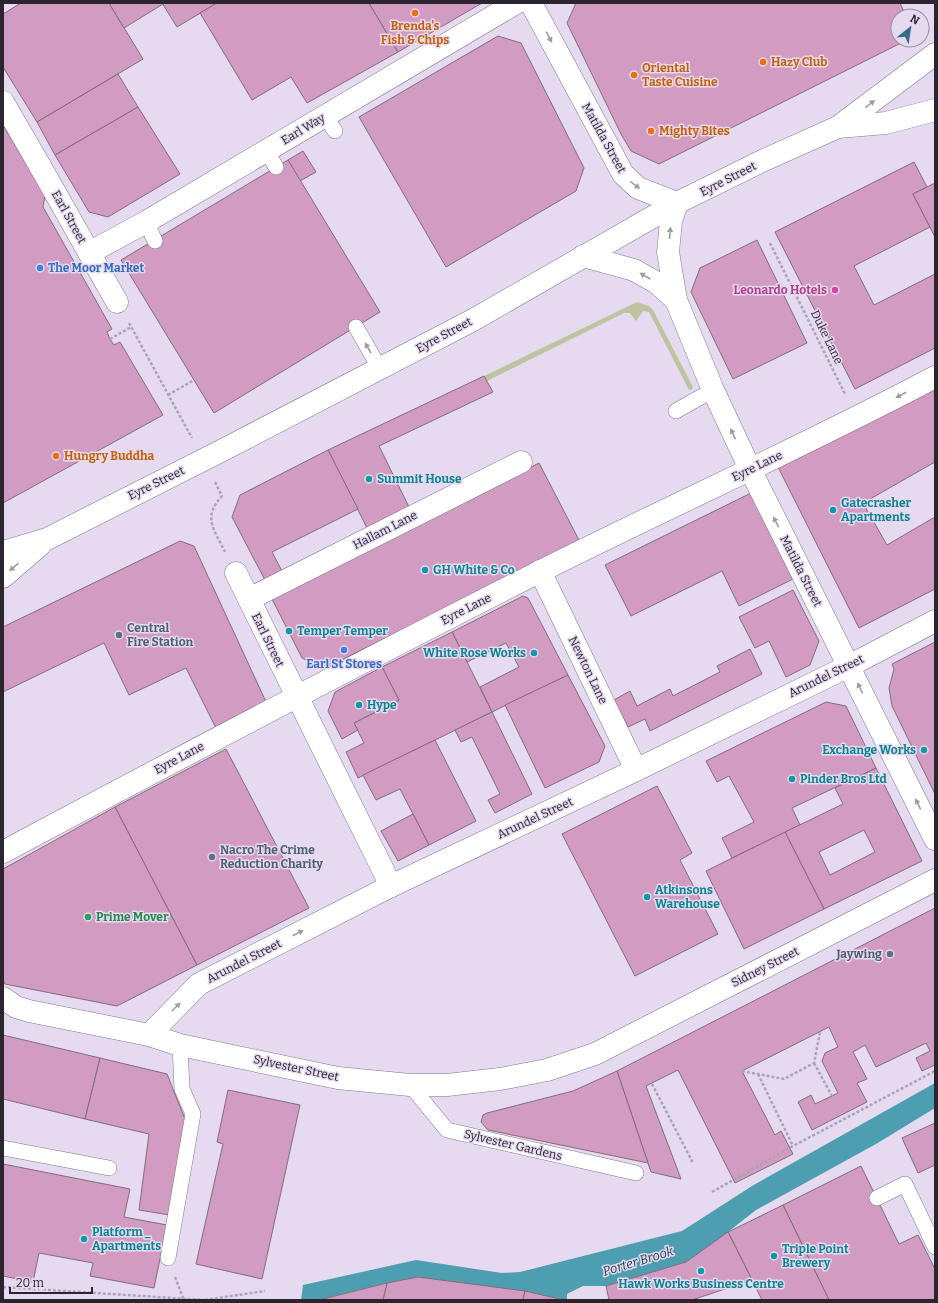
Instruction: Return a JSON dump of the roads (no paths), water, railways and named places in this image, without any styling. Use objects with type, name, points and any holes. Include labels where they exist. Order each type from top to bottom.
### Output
[{"type":"street","name":"Earl Way","points":[[89,253],[150,232],[271,158],[330,124],[516,3]]},
{"type":"street","name":"Matilda Street","points":[[531,3],[623,174],[638,188],[677,204],[672,217],[668,252],[676,300],[714,390],[750,469],[935,839]]},
{"type":"street","name":"Eyre Street","points":[[3,552],[47,539],[203,460],[473,320],[583,256],[677,204],[762,161],[838,127],[935,54]]},
{"type":"street","name":"Earl Street","points":[[3,102],[117,302]]},
{"type":"street","name":"Eyre Street","points":[[838,127],[886,123],[935,110]]},
{"type":"street","name":"Matilda Street","points":[[583,256],[639,272],[657,283],[676,300]]},
{"type":"street","name":"Eyre Lane","points":[[3,852],[296,696],[540,572],[857,418],[935,377]]},
{"type":"street","name":"Hallam Lane","points":[[249,599],[520,462]]},
{"type":"street","name":"Eyre Street","points":[[3,576],[47,539]]},
{"type":"street","name":"Newton Lane","points":[[540,572],[636,770]]},
{"type":"street","name":"Earl Street","points":[[236,573],[390,886]]},
{"type":"street","name":"Arundel Street","points":[[149,1035],[199,984],[390,886],[636,770],[849,666],[935,621]]},
{"type":"street","name":"Sidney Street","points":[[595,1054],[935,880]]},
{"type":"street","name":"Sylvester Street","points":[[3,998],[16,1007],[29,1011],[149,1035],[180,1044],[338,1078],[410,1085],[447,1085],[500,1079],[547,1070],[595,1054]]},
{"type":"lane","points":[[356,327],[380,369]]},
{"type":"lane","points":[[676,411],[714,390]]},
{"type":"lane","points":[[168,1258],[193,1114],[182,1089],[180,1044]]},
{"type":"lane","name":"Sylvester Gardens","points":[[410,1085],[447,1130],[636,1173]]},
{"type":"lane","points":[[3,1148],[109,1168]]},
{"type":"lane","points":[[877,1198],[905,1184],[935,1247]]},
{"type":"water","name":"Porter Brook","points":[[935,1083],[935,1108],[876,1144],[756,1210],[686,1262],[606,1286],[583,1286],[567,1294],[567,1300],[387,1283],[319,1300],[301,1300],[303,1285],[416,1260],[502,1273],[520,1272],[682,1231],[752,1186]]},
{"type":"place","name":"Brenda's Fish & Chips","points":[[415,13]]},
{"type":"place","name":"Hazy Club","points":[[763,62]]},
{"type":"place","name":"Oriental Taste Cuisine","points":[[634,75]]},
{"type":"place","name":"Mighty Bites","points":[[651,131]]},
{"type":"place","name":"The Moor Market","points":[[40,268]]},
{"type":"place","name":"Leonardo Hotels","points":[[835,290]]},
{"type":"place","name":"Hungry Buddha","points":[[56,456]]},
{"type":"place","name":"Summit House","points":[[369,479]]},
{"type":"place","name":"Gatecrasher Apartments","points":[[833,510]]},
{"type":"place","name":"GH White & Co","points":[[425,570]]},
{"type":"place","name":"Temper Temper","points":[[289,631]]},
{"type":"place","name":"Central Fire Station","points":[[119,635]]},
{"type":"place","name":"Earl St Stores","points":[[344,650]]},
{"type":"place","name":"White Rose Works","points":[[534,653]]},
{"type":"place","name":"Hype","points":[[359,705]]},
{"type":"place","name":"Exchange Works","points":[[924,750]]},
{"type":"place","name":"Pinder Bros Ltd","points":[[792,779]]},
{"type":"place","name":"Nacro The Crime Reduction Charity","points":[[212,857]]},
{"type":"place","name":"Atkinsons Warehouse","points":[[647,897]]},
{"type":"place","name":"Prime Mover","points":[[88,917]]},
{"type":"place","name":"Jaywing","points":[[890,954]]},
{"type":"place","name":"Platform _ Apartments","points":[[84,1239]]},
{"type":"place","name":"Triple Point Brewery","points":[[774,1256]]},
{"type":"place","name":"Hawk Works Business Centre","points":[[701,1271]]}]
